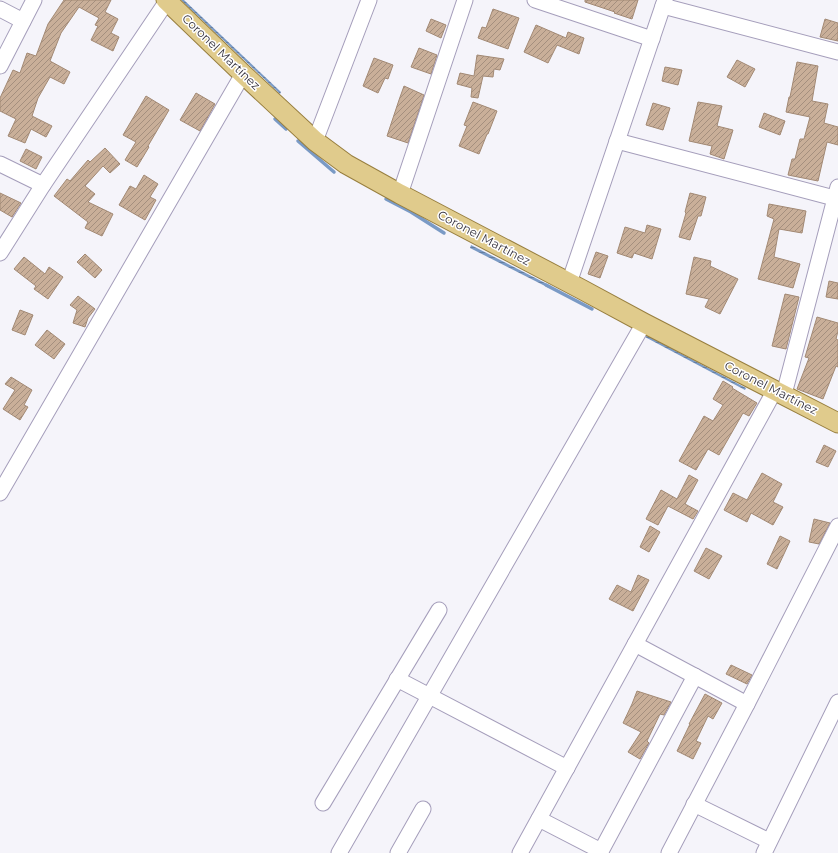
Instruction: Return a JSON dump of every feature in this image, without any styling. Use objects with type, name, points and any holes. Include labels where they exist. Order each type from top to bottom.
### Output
[{"type":"main road","name":"Coronel Martínez","points":[[167,1],[316,141],[346,164],[644,323],[838,422]]},
{"type":"street","points":[[0,66],[34,0]]},
{"type":"street","points":[[316,141],[369,0]]},
{"type":"street","points":[[400,194],[465,0]]},
{"type":"street","points":[[535,0],[652,39]]},
{"type":"street","points":[[0,253],[43,185],[167,1]]},
{"type":"street","points":[[569,283],[664,3],[838,52]]},
{"type":"street","points":[[0,9],[23,21]]},
{"type":"street","points":[[0,493],[243,74]]},
{"type":"street","points":[[520,853],[635,644],[779,392],[837,194],[617,141]]},
{"type":"street","points":[[0,164],[43,185]]},
{"type":"street","points":[[339,853],[644,323]]},
{"type":"street","points":[[669,853],[838,526]]},
{"type":"street","points":[[323,803],[439,610]]},
{"type":"street","points":[[635,644],[747,704]]},
{"type":"street","points":[[539,818],[600,852],[695,676]]},
{"type":"street","points":[[397,679],[567,768]]},
{"type":"street","points":[[694,804],[767,847],[838,702]]},
{"type":"street","points":[[398,853],[423,809]]},
{"type":"water","points":[[181,0],[184,0],[281,92],[280,94]]},
{"type":"water","points":[[471,245],[551,286],[549,288],[470,248]]},
{"type":"water","points":[[646,335],[746,388],[745,390],[645,337]]},
{"type":"building","points":[[64,0],[111,0],[105,12],[118,19],[111,33],[119,37],[113,51],[91,40],[98,26],[95,25],[99,18],[79,7],[61,33],[50,61],[70,72],[64,84],[50,77],[38,98],[32,116],[52,126],[46,137],[31,129],[25,143],[8,136],[16,119],[0,111],[0,98],[13,70],[20,73],[27,53],[36,56],[48,24]]},
{"type":"building","points":[[585,0],[638,0],[632,19],[585,2]]},
{"type":"building","points":[[493,9],[519,18],[508,49],[478,38],[482,27],[486,28]]},
{"type":"building","points":[[431,19],[446,25],[441,38],[426,31]]},
{"type":"building","points":[[825,19],[838,23],[838,41],[820,37]]},
{"type":"building","points":[[536,25],[566,38],[568,32],[584,38],[579,54],[557,45],[548,63],[524,52]]},
{"type":"building","points":[[419,48],[437,55],[431,74],[411,67]]},
{"type":"building","points":[[477,55],[504,59],[500,70],[494,69],[493,77],[483,76],[478,98],[471,97],[472,88],[457,84],[460,73],[474,76]]},
{"type":"building","points":[[374,58],[393,65],[388,79],[385,78],[378,93],[363,86]]},
{"type":"building","points":[[737,60],[755,69],[745,87],[727,77]]},
{"type":"building","points":[[797,62],[818,66],[812,101],[828,104],[824,123],[838,127],[838,145],[827,142],[818,181],[788,175],[792,159],[795,159],[800,139],[804,139],[810,117],[786,112]]},
{"type":"building","points":[[665,67],[682,70],[678,85],[662,81]]},
{"type":"building","points":[[404,86],[424,95],[408,143],[387,136]]},
{"type":"building","points":[[196,93],[215,104],[200,131],[180,120]]},
{"type":"building","points":[[146,96],[169,110],[137,167],[125,160],[136,142],[123,135]]},
{"type":"building","points":[[473,102],[497,111],[479,154],[459,146],[467,126],[464,125]]},
{"type":"building","points":[[698,102],[722,106],[717,126],[733,130],[724,159],[710,154],[712,146],[689,141]]},
{"type":"building","points":[[653,103],[670,108],[663,130],[646,125]]},
{"type":"building","points":[[764,113],[785,121],[780,135],[759,127]]},
{"type":"building","points":[[105,148],[120,164],[110,173],[103,166],[85,186],[95,194],[88,202],[113,214],[102,236],[85,228],[88,222],[54,196],[67,179],[70,181],[88,160],[90,162]]},
{"type":"building","points":[[26,149],[42,157],[36,169],[20,161]]},
{"type":"building","points":[[144,175],[158,184],[150,197],[156,200],[145,220],[119,205],[130,186],[136,189]]},
{"type":"building","points":[[0,193],[21,203],[12,217],[0,210]]},
{"type":"building","points":[[690,193],[706,197],[701,216],[698,216],[690,240],[679,237]]},
{"type":"building","points":[[769,204],[806,211],[802,233],[779,229],[774,257],[800,264],[793,288],[758,279],[774,219],[767,216]]},
{"type":"building","points":[[647,225],[661,229],[652,259],[634,253],[632,258],[617,253],[625,227],[645,233]]},
{"type":"building","points":[[596,252],[608,256],[600,278],[588,274]]},
{"type":"building","points":[[85,254],[102,270],[95,278],[77,262]]},
{"type":"building","points":[[24,257],[45,274],[49,267],[63,277],[48,299],[34,289],[36,286],[14,269]]},
{"type":"building","points":[[694,257],[711,261],[710,266],[738,279],[720,314],[705,307],[709,299],[686,294]]},
{"type":"building","points":[[829,281],[838,283],[838,299],[826,297]]},
{"type":"building","points":[[785,294],[799,297],[786,349],[772,346]]},
{"type":"building","points":[[78,296],[95,309],[88,318],[85,327],[73,323],[77,310],[70,305]]},
{"type":"building","points":[[20,310],[33,315],[25,335],[12,330]]},
{"type":"building","points":[[817,317],[838,323],[836,339],[838,340],[838,367],[836,366],[823,399],[797,389],[809,358],[805,357]]},
{"type":"building","points":[[47,330],[65,344],[54,359],[35,345]]},
{"type":"building","points":[[11,377],[32,390],[24,405],[28,407],[20,420],[3,409],[15,390],[5,384]]},
{"type":"building","points":[[723,381],[757,403],[749,416],[743,413],[719,455],[708,449],[696,470],[679,461],[704,416],[713,421],[723,405],[713,399]]},
{"type":"building","points":[[824,445],[836,451],[828,467],[816,462]]},
{"type":"building","points":[[762,473],[782,484],[773,502],[783,507],[773,525],[751,513],[747,522],[724,510],[733,493],[747,500]]},
{"type":"building","points":[[689,475],[698,480],[685,504],[698,511],[693,519],[668,506],[658,525],[646,519],[661,490],[677,499]]},
{"type":"building","points":[[814,519],[830,523],[819,544],[809,542]]},
{"type":"building","points":[[650,526],[660,532],[649,552],[640,547]]},
{"type":"building","points":[[780,536],[790,541],[777,569],[767,564]]},
{"type":"building","points":[[706,548],[722,556],[709,579],[694,571]]},
{"type":"building","points":[[638,575],[649,580],[633,611],[609,599],[617,585],[631,592]]},
{"type":"building","points":[[731,665],[752,675],[747,684],[726,674]]},
{"type":"building","points":[[637,691],[671,702],[664,715],[660,714],[647,741],[649,743],[640,759],[628,752],[641,732],[623,723]]},
{"type":"building","points":[[705,694],[722,703],[713,719],[708,716],[696,741],[701,743],[693,759],[677,751]]},
{"type":"waterway","points":[[275,119],[286,129]]},
{"type":"waterway","points":[[298,141],[334,172]]},
{"type":"waterway","points":[[386,199],[411,212],[444,233]]},
{"type":"waterway","points":[[546,285],[592,309]]}]
